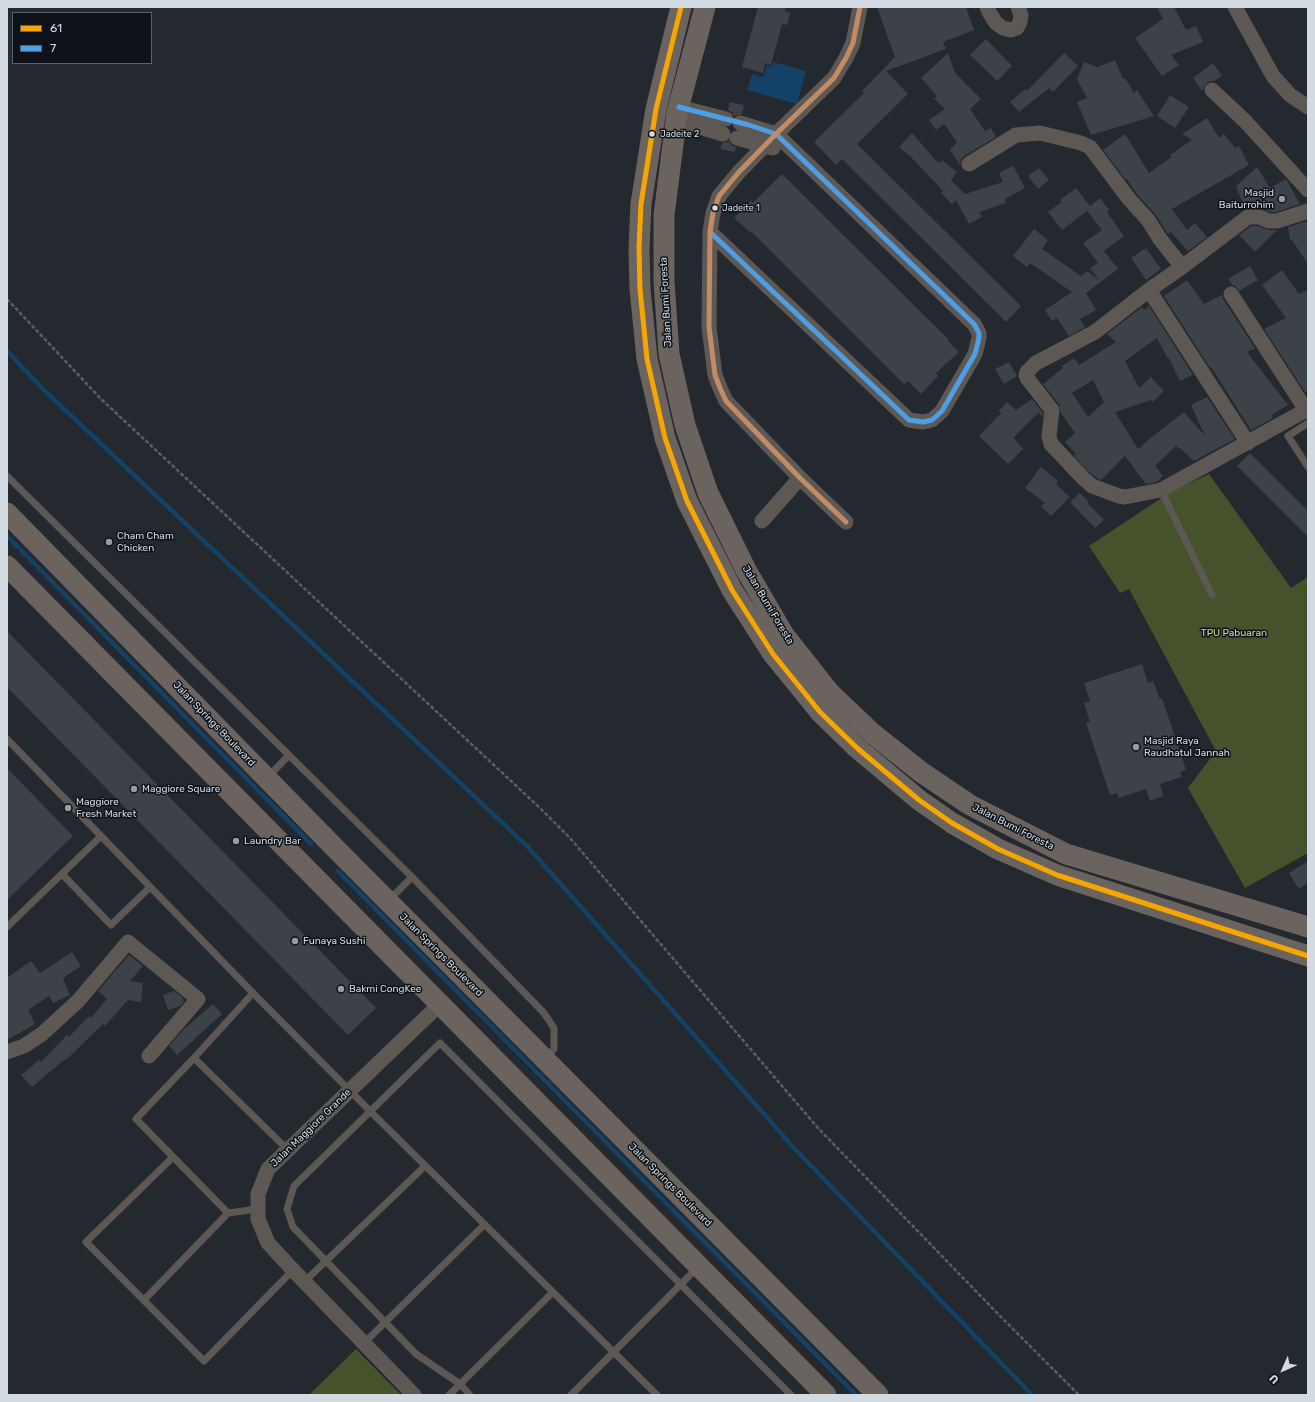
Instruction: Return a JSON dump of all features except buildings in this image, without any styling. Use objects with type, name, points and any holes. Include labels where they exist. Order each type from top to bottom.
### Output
[{"type":"main road","points":[[681,7],[656,109],[641,204],[638,248],[640,289],[648,359],[665,438],[687,501],[732,590],[773,654],[820,712],[857,748],[919,800],[952,823],[998,849],[1057,875],[1308,956]]},
{"type":"main road","name":"Jalan Bumi Foresta","points":[[705,7],[677,114],[664,215],[664,281],[669,354],[685,425],[708,493],[746,570],[784,635],[829,692],[872,733],[921,772],[970,805],[1066,854],[1308,927]]},
{"type":"main road","points":[[656,109],[677,114]]},
{"type":"main road","name":"Jalan Springs Boulevard","points":[[7,513],[388,901],[550,1054],[878,1395]]},
{"type":"main road","points":[[7,566],[826,1395]]},
{"type":"main road","points":[[310,872],[334,847]]},
{"type":"main road","points":[[1132,900],[1139,876]]},
{"type":"street","points":[[846,522],[800,478],[726,401],[715,375],[709,327],[710,232],[713,212],[719,196],[738,172],[834,78],[853,43],[860,7]]},
{"type":"street","points":[[987,7],[996,23],[1003,28],[1011,30],[1017,28],[1020,22],[1021,15],[1018,7]]},
{"type":"street","points":[[1235,7],[1273,76],[1290,95],[1308,108]]},
{"type":"street","points":[[1212,90],[1245,121],[1308,190]]},
{"type":"street","points":[[677,114],[733,121],[776,134],[974,324],[979,332],[975,354],[942,411],[932,420],[923,422],[909,420],[710,232]]},
{"type":"street","points":[[677,114],[730,136],[764,146],[794,152]]},
{"type":"street","points":[[969,164],[1016,135],[1040,133],[1081,143],[1090,147],[1148,220],[1160,239],[1182,267]]},
{"type":"street","points":[[1231,294],[1307,414],[1248,443],[1161,490],[1125,497],[1092,486],[1051,444],[1049,436],[1052,410],[1026,374],[1036,363],[1095,332],[1248,217],[1277,221],[1308,211]]},
{"type":"street","points":[[1149,290],[1248,443]]},
{"type":"street","points":[[762,521],[800,478]]},
{"type":"street","points":[[7,1052],[24,1046],[42,1034],[78,1001],[128,942],[198,998],[149,1056]]},
{"type":"street","name":"Jalan Maggiore Grande","points":[[414,1395],[292,1270],[268,1243],[258,1219],[258,1194],[268,1169],[440,1004]]},
{"type":"lane","points":[[1307,414],[1288,436],[1308,467]]},
{"type":"lane","points":[[7,476],[412,877],[544,1013],[554,1028],[550,1054]]},
{"type":"lane","points":[[1161,490],[1212,595]]},
{"type":"lane","points":[[7,739],[370,1112],[657,1395]]},
{"type":"lane","points":[[267,778],[289,755]]},
{"type":"lane","points":[[7,927],[101,836]]},
{"type":"lane","points":[[62,874],[111,925],[150,887]]},
{"type":"lane","points":[[388,901],[412,877]]},
{"type":"lane","points":[[228,1213],[136,1119],[253,993]]},
{"type":"lane","points":[[470,1395],[460,1384],[416,1354],[293,1227],[287,1209],[294,1186],[440,1043],[791,1395]]},
{"type":"lane","points":[[194,1058],[288,1150]]},
{"type":"lane","points":[[173,1156],[86,1242],[204,1361],[292,1270]]},
{"type":"lane","points":[[304,1282],[425,1166]]},
{"type":"lane","points":[[144,1300],[228,1213],[258,1209]]},
{"type":"lane","points":[[364,1343],[484,1225]]},
{"type":"lane","points":[[571,1395],[699,1266]]},
{"type":"lane","points":[[449,1395],[552,1293]]},
{"type":"path","points":[[7,299],[101,399],[570,838],[818,1128],[998,1314],[1079,1395]]},
{"type":"green space","name":"TPU Pabuaran","points":[[1209,474],[1291,588],[1308,577],[1308,853],[1245,888],[1188,788],[1216,751],[1129,589],[1120,593],[1089,546],[1169,493]]},
{"type":"green space","points":[[356,1349],[401,1395],[309,1395]]},
{"type":"water","points":[[773,62],[806,71],[797,104],[747,90],[752,74],[763,77],[767,65],[772,67]]},
{"type":"waterway","points":[[7,351],[43,389],[528,847],[793,1147],[1032,1395]]},
{"type":"waterway","points":[[7,536],[311,844]]},
{"type":"waterway","points":[[338,871],[856,1395]]},
{"type":"transit line","name":"61","points":[[681,7],[656,109],[641,204],[639,248],[640,289],[647,359],[665,438],[687,501],[732,590],[773,654],[820,712],[857,748],[919,800],[952,823],[998,849],[1057,875],[1308,956]]},
{"type":"transit line","points":[[846,522],[800,478],[726,401],[715,375],[709,327],[710,232],[713,213],[719,196],[739,172],[776,134],[834,78],[853,43],[860,7]]},
{"type":"transit line","name":"7","points":[[679,107],[749,125],[776,134],[974,324],[979,333],[975,354],[942,411],[932,420],[923,422],[909,420],[710,232]]},
{"type":"place","name":"Jadeite 2","points":[[652,134]]},
{"type":"place","name":"Masjid Baiturrohim","points":[[1282,199]]},
{"type":"place","name":"Jadeite 1","points":[[715,208]]},
{"type":"place","name":"Cham Cham Chicken","points":[[109,542]]},
{"type":"place","name":"Masjid Raya Raudhatul Jannah","points":[[1136,747]]},
{"type":"place","name":"Maggiore Square","points":[[134,789]]},
{"type":"place","name":"Maggiore Fresh Market","points":[[68,808]]},
{"type":"place","name":"Laundry Bar","points":[[236,841]]},
{"type":"place","name":"Funaya Sushi","points":[[295,941]]},
{"type":"place","name":"Bakmi CongKee","points":[[341,989]]}]
